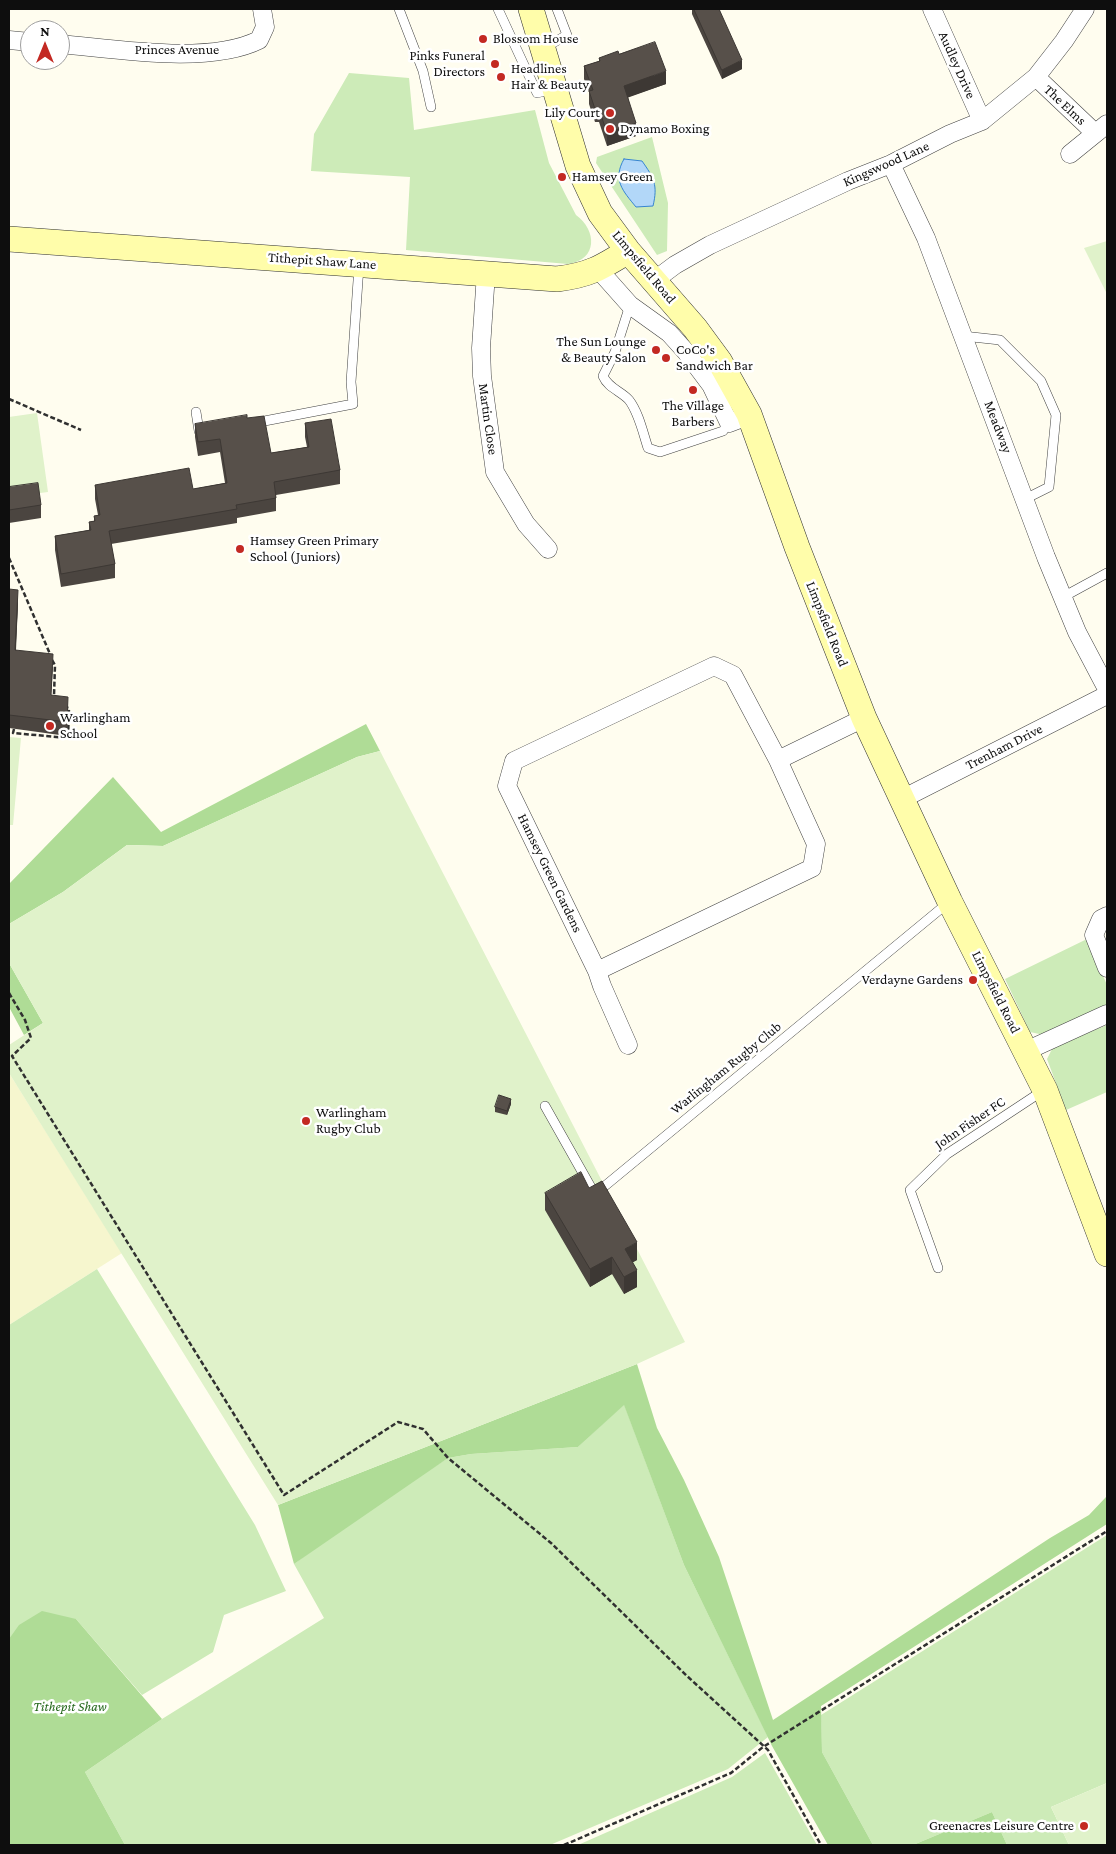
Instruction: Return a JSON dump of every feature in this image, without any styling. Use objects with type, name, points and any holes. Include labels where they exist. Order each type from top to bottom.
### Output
[{"type":"main road","name":"Limpsfield Road","points":[[531,9],[557,88],[578,166],[600,213],[628,251],[655,280],[720,362],[740,419],[797,548],[864,718],[950,902],[1045,1090],[1107,1254]]},
{"type":"main road","name":"Tithepit Shaw Lane","points":[[9,239],[557,279],[583,276],[628,251]]},
{"type":"street","name":"Princes Avenue","points":[[70,45],[167,53],[231,50],[259,40],[265,27],[262,9]]},
{"type":"street","name":"Audley Drive","points":[[932,9],[982,121]]},
{"type":"street","name":"Kingswood Lane","points":[[655,280],[675,265],[710,245],[982,121],[1036,77],[1064,41],[1085,9]]},
{"type":"street","name":"The Elms","points":[[1036,77],[1101,128],[1070,154]]},
{"type":"street","name":"Meadway","points":[[891,164],[926,238],[1062,597],[1077,632],[1107,689]]},
{"type":"street","points":[[598,269],[630,305],[669,333],[687,352],[711,385],[740,419]]},
{"type":"street","name":"Martin Close","points":[[486,273],[481,348],[482,376],[495,472],[526,524],[548,549]]},
{"type":"street","name":"Hamsey Green Gardens","points":[[714,666],[733,675],[778,760],[816,844],[812,868],[597,970],[506,786],[514,761],[714,666]]},
{"type":"street","name":"Trenham Drive","points":[[902,799],[1107,695]]},
{"type":"street","points":[[778,760],[864,718]]},
{"type":"street","points":[[1107,916],[1101,919],[1094,935],[1107,968]]},
{"type":"street","points":[[597,970],[628,1045]]},
{"type":"street","points":[[1026,1051],[1107,1014]]},
{"type":"lane","points":[[398,9],[423,71],[431,107]]},
{"type":"lane","points":[[498,9],[537,93],[557,88]]},
{"type":"lane","points":[[544,49],[567,35],[557,9]]},
{"type":"lane","points":[[244,424],[353,404],[351,382],[360,264]]},
{"type":"lane","points":[[630,305],[615,352],[603,376],[606,382],[630,402],[638,418],[648,448],[660,452],[723,431],[740,419]]},
{"type":"lane","points":[[963,336],[1000,340],[1041,381],[1056,415],[1049,487],[1025,498]]},
{"type":"lane","points":[[196,412],[199,431],[208,430]]},
{"type":"lane","points":[[1062,597],[1107,573]]},
{"type":"lane","name":"Warlingham Rugby Club","points":[[545,1106],[593,1191],[606,1186],[950,902]]},
{"type":"lane","name":"John Fisher FC","points":[[938,1268],[910,1190],[947,1154],[1045,1090]]},
{"type":"path","points":[[9,399],[81,430]]},
{"type":"path","points":[[9,558],[55,665],[54,698]]},
{"type":"path","points":[[14,729],[13,733],[68,738],[69,708],[59,706]]},
{"type":"path","points":[[9,992],[25,1020],[31,1038],[12,1056],[284,1495],[398,1422],[423,1428],[448,1458],[551,1543],[768,1750],[821,1845]]},
{"type":"path","points":[[564,1845],[731,1772],[763,1747],[1107,1531]]},
{"type":"green space","points":[[349,73],[409,78],[414,130],[535,110],[549,163],[576,215],[588,228],[591,236],[589,251],[585,257],[568,264],[406,250],[410,177],[311,171],[314,134]]},
{"type":"green space","points":[[652,137],[668,203],[667,251],[657,255],[596,163],[597,157]]},
{"type":"green space","points":[[1107,241],[1107,294],[1084,248]]},
{"type":"green space","points":[[37,413],[48,492],[9,497],[9,417]]},
{"type":"green space","points":[[366,724],[380,751],[357,757],[163,846],[127,845],[63,892],[9,924],[9,884],[113,777],[161,832]]},
{"type":"green space","points":[[9,737],[21,738],[13,825],[9,825]]},
{"type":"green space","name":"Warlingham Rugby Club","points":[[380,751],[685,1342],[637,1364],[278,1505],[9,1073],[9,1045],[43,1023],[9,963],[9,924],[63,892],[127,845],[163,846],[357,757]]},
{"type":"green space","points":[[1087,939],[1107,985],[1107,1007],[1044,1035],[1030,1032],[1005,979]]},
{"type":"green space","points":[[9,963],[43,1023],[24,1035],[9,1007]]},
{"type":"green space","points":[[1107,1025],[1107,1092],[1066,1110],[1047,1059],[1053,1047]]},
{"type":"green space","points":[[9,1073],[122,1253],[9,1325]]},
{"type":"green space","points":[[97,1269],[255,1525],[286,1591],[224,1615],[213,1652],[142,1695],[76,1619],[9,1639],[9,1325]]},
{"type":"green space","points":[[637,1364],[657,1428],[684,1480],[719,1557],[773,1720],[1050,1538],[1089,1515],[1106,1497],[1107,1499],[1107,1524],[821,1706],[822,1752],[873,1845],[828,1845],[772,1746],[684,1565],[624,1405],[578,1447],[471,1454],[448,1458],[294,1564],[278,1505]]},
{"type":"green space","points":[[624,1404],[684,1565],[768,1737],[728,1769],[550,1845],[125,1845],[85,1772],[162,1719],[324,1618],[294,1564],[373,1505],[448,1458],[471,1454],[578,1447]]},
{"type":"green space","points":[[1107,1535],[1107,1783],[1051,1807],[1069,1845],[1007,1845],[992,1812],[913,1845],[873,1845],[822,1752],[821,1715]]},
{"type":"green space","name":"Tithepit Shaw","points":[[42,1611],[76,1619],[162,1719],[85,1772],[125,1845],[9,1845],[9,1639],[19,1625]]},
{"type":"green space","points":[[765,1753],[817,1845],[578,1845],[732,1777]]},
{"type":"green space","name":"Greenacres Leisure Centre","points":[[1107,1783],[1107,1845],[1069,1845],[1051,1807]]},
{"type":"green space","points":[[992,1812],[1007,1845],[913,1845]]},
{"type":"water","points":[[624,159],[642,161],[649,172],[655,187],[653,206],[636,207],[623,190],[619,173]]},
{"type":"building","points":[[694,9],[719,9],[742,60],[722,70]]},
{"type":"building","points":[[655,42],[666,71],[624,86],[636,123],[607,133],[599,109],[595,109],[589,91],[593,90],[584,66],[600,61],[599,58],[618,51],[619,54]]},
{"type":"building","points":[[247,415],[247,418],[264,416],[271,453],[309,447],[305,423],[331,419],[340,470],[274,482],[276,498],[236,505],[237,509],[109,531],[115,564],[61,574],[55,536],[91,530],[89,522],[95,521],[94,516],[100,515],[95,485],[189,468],[193,489],[227,483],[220,439],[198,442],[195,424]]},
{"type":"building","points":[[38,483],[41,505],[9,510],[9,487]]},
{"type":"building","points":[[9,589],[18,590],[15,650],[53,654],[51,695],[68,697],[67,722],[9,715]]},
{"type":"building","points":[[499,1095],[511,1099],[507,1111],[495,1107]]},
{"type":"building","points":[[581,1172],[589,1188],[602,1181],[637,1242],[625,1249],[637,1270],[624,1277],[612,1257],[590,1269],[545,1193]]},
{"type":"place","name":"Blossom House","points":[[483,39]]},
{"type":"place","name":"Pinks Funeral Directors","points":[[495,64]]},
{"type":"place","name":"Headlines Hair & Beauty","points":[[501,77]]},
{"type":"place","name":"Lily Court","points":[[610,113]]},
{"type":"place","name":"Dynamo Boxing","points":[[610,129]]},
{"type":"place","name":"Hamsey Green","points":[[562,177]]},
{"type":"place","name":"The Sun Lounge & Beauty Salon","points":[[656,350]]},
{"type":"place","name":"CoCo's Sandwich Bar","points":[[666,358]]},
{"type":"place","name":"The Village Barbers","points":[[693,390]]},
{"type":"place","name":"Hamsey Green Primary School (Juniors)","points":[[240,549]]},
{"type":"place","name":"Warlingham School","points":[[50,726]]},
{"type":"place","name":"Verdayne Gardens","points":[[973,980]]},
{"type":"place","name":"Warlingham Rugby Club","points":[[306,1121]]},
{"type":"place","name":"Greenacres Leisure Centre","points":[[1084,1826]]}]
